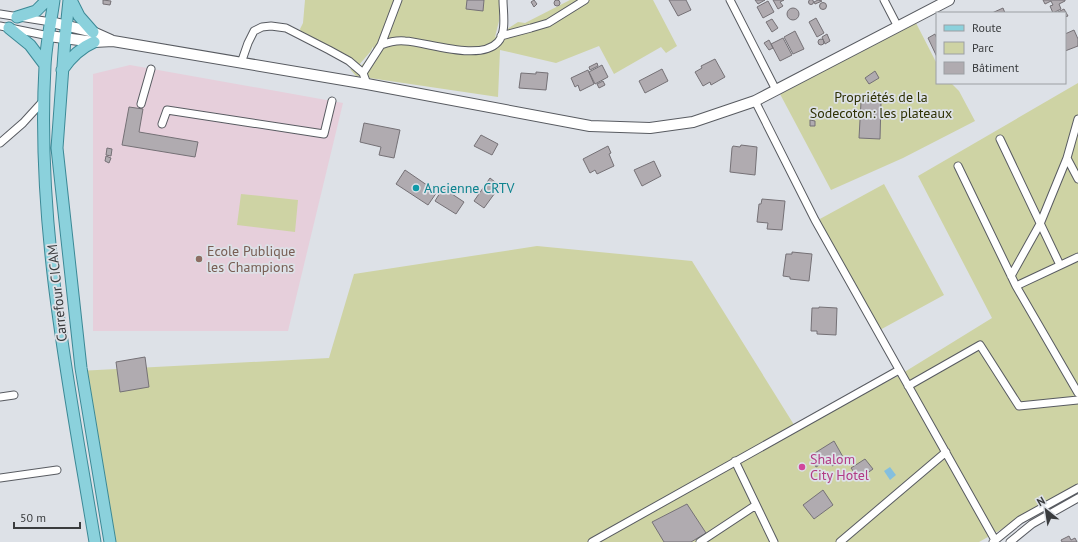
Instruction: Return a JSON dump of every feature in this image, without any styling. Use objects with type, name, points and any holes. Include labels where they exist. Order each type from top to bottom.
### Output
[{"type":"main road","points":[[17,17],[36,11],[48,0]]},
{"type":"main road","points":[[54,0],[45,64],[43,142],[50,257],[66,365],[96,542]]},
{"type":"main road","points":[[62,70],[75,53],[93,37],[70,0]]},
{"type":"main road","name":"Carrefour CICAM","points":[[70,0],[62,70],[57,148],[81,368],[110,542]]},
{"type":"main road","points":[[4,27],[30,45],[45,64]]},
{"type":"street","points":[[363,73],[381,45],[398,0]]},
{"type":"street","points":[[381,45],[394,41],[404,41],[444,49],[476,51],[490,48],[498,42],[503,30],[503,0]]},
{"type":"street","points":[[501,36],[548,23],[585,0]]},
{"type":"street","points":[[730,0],[776,90]]},
{"type":"street","points":[[884,0],[898,27]]},
{"type":"street","points":[[0,14],[66,25],[93,37],[113,41],[367,84],[590,126],[650,128],[693,122],[755,101],[949,0]]},
{"type":"street","points":[[241,63],[254,31],[262,27],[271,26],[286,28],[349,61],[363,73],[367,84]]},
{"type":"street","points":[[4,27],[65,39],[93,37]]},
{"type":"street","points":[[141,104],[151,69]]},
{"type":"street","points":[[0,143],[23,123],[44,100]]},
{"type":"street","points":[[162,124],[167,110],[324,134],[332,101]]},
{"type":"street","points":[[755,101],[815,220],[946,452],[994,541],[1020,520],[1078,488]]},
{"type":"street","points":[[1011,276],[1040,224],[1067,158],[1078,119]]},
{"type":"street","points":[[1000,139],[1060,265]]},
{"type":"street","points":[[1067,158],[1078,179]]},
{"type":"street","points":[[958,166],[1016,286],[1078,393]]},
{"type":"street","points":[[1016,286],[1078,257]]},
{"type":"street","points":[[908,386],[980,345],[1019,406],[1078,400]]},
{"type":"street","points":[[592,542],[899,370]]},
{"type":"street","points":[[0,397],[14,395]]},
{"type":"street","points":[[840,542],[946,452]]},
{"type":"street","points":[[735,462],[774,542]]},
{"type":"street","points":[[0,478],[57,470]]},
{"type":"street","points":[[1010,542],[1032,524],[1078,498]]},
{"type":"street","points":[[700,542],[756,505]]},
{"type":"shaded area","name":"Ecole Publique les Champions","points":[[130,65],[343,103],[288,331],[93,331],[93,74]]},
{"type":"green space","points":[[305,0],[500,0],[499,21],[495,37],[518,22],[525,23],[570,0],[653,0],[677,46],[666,53],[661,47],[614,74],[599,46],[556,63],[500,50],[498,97],[356,76],[350,69],[360,67],[373,53],[373,46],[371,51],[358,66],[350,64],[302,35],[300,29],[303,23]]},
{"type":"green space","name":"Propriétés de la Sodecoton: les plateaux","points":[[916,23],[936,62],[936,84],[952,84],[959,91],[975,121],[903,158],[831,190],[780,94]]},
{"type":"green space","points":[[1078,83],[1078,486],[979,542],[107,542],[78,371],[329,358],[354,274],[537,246],[692,261],[796,428],[898,376],[992,318],[918,176]]},
{"type":"green space","points":[[884,184],[944,295],[878,331],[818,220]]},
{"type":"green space","points":[[241,194],[298,200],[295,232],[237,225]]},
{"type":"water","points":[[890,467],[896,475],[890,480],[884,471]]},
{"type":"building","points":[[103,0],[111,1],[110,5],[103,4]]},
{"type":"building","points":[[467,0],[484,0],[483,11],[466,9]]},
{"type":"building","points":[[534,0],[537,4],[534,7],[531,2]]},
{"type":"building","points":[[557,0],[560,3],[557,6],[554,3]]},
{"type":"building","points":[[669,0],[686,0],[691,10],[678,16]]},
{"type":"building","points":[[755,0],[765,0],[758,4]]},
{"type":"building","points":[[773,0],[784,0],[780,2],[783,6],[778,9]]},
{"type":"building","points":[[809,0],[813,0],[813,4],[809,4]]},
{"type":"building","points":[[818,0],[822,1],[815,4],[814,2]]},
{"type":"building","points":[[1043,0],[1065,0],[1059,4],[1061,9],[1055,12],[1053,12],[1050,6],[1053,5],[1051,1],[1045,4]]},
{"type":"building","points":[[768,1],[774,12],[763,18],[757,7]]},
{"type":"building","points":[[823,2],[826,3],[826,9],[823,10],[820,9],[819,6],[820,3]]},
{"type":"building","points":[[791,8],[795,8],[799,14],[795,20],[791,20],[787,16],[787,12]]},
{"type":"building","points":[[1003,8],[1005,12],[994,12]]},
{"type":"building","points":[[1064,9],[1066,12],[1058,12]]},
{"type":"building","points":[[816,18],[824,33],[817,37],[809,22]]},
{"type":"building","points":[[772,19],[778,28],[772,32],[766,22]]},
{"type":"building","points":[[1074,30],[1078,39],[1078,46],[1066,51],[1066,34]]},
{"type":"building","points":[[795,31],[804,49],[793,54],[784,37]]},
{"type":"building","points":[[827,34],[830,41],[825,44],[822,37]]},
{"type":"building","points":[[935,34],[936,55],[928,38]]},
{"type":"building","points":[[783,38],[792,55],[780,61],[771,44]]},
{"type":"building","points":[[821,39],[824,42],[821,45],[818,42]]},
{"type":"building","points":[[769,40],[773,48],[769,50],[764,43]]},
{"type":"building","points":[[715,59],[725,77],[711,85],[710,82],[703,86],[695,72],[702,68],[701,66]]},
{"type":"building","points":[[597,63],[598,66],[590,70],[589,67]]},
{"type":"building","points":[[602,65],[608,77],[595,84],[589,72]]},
{"type":"building","points":[[662,69],[668,81],[645,93],[639,81]]},
{"type":"building","points":[[588,70],[594,84],[580,91],[578,85],[575,87],[571,78]]},
{"type":"building","points":[[875,71],[879,78],[869,84],[865,78]]},
{"type":"building","points":[[536,72],[548,73],[546,90],[519,88],[521,73],[536,74]]},
{"type":"building","points":[[603,81],[605,85],[599,88],[597,84]]},
{"type":"building","points":[[861,102],[881,102],[880,139],[859,138]]},
{"type":"building","points":[[129,107],[143,109],[139,132],[198,142],[195,157],[122,145]]},
{"type":"building","points":[[810,120],[815,121],[815,126],[810,126]]},
{"type":"building","points":[[364,123],[400,130],[394,158],[379,155],[381,147],[360,142]]},
{"type":"building","points":[[481,135],[498,144],[492,155],[474,146]]},
{"type":"building","points":[[741,145],[757,147],[755,175],[730,172],[732,148],[733,146],[740,147]]},
{"type":"building","points":[[608,146],[611,153],[609,154],[614,166],[597,174],[595,170],[590,173],[583,159]]},
{"type":"building","points":[[107,148],[112,149],[111,156],[106,155]]},
{"type":"building","points":[[106,156],[111,158],[109,163],[105,161]]},
{"type":"building","points":[[654,161],[661,176],[642,186],[634,170]]},
{"type":"building","name":"Ancienne CRTV","points":[[405,170],[437,192],[428,205],[396,184]]},
{"type":"building","points":[[490,178],[500,186],[484,208],[474,201]]},
{"type":"building","points":[[443,188],[464,202],[456,214],[435,201]]},
{"type":"building","points":[[762,199],[785,201],[782,230],[767,229],[768,223],[757,222],[759,204],[761,204]]},
{"type":"building","points":[[792,252],[812,254],[809,281],[790,279],[790,277],[783,276],[786,254],[792,254]]},
{"type":"building","points":[[812,308],[837,308],[836,335],[817,334],[817,331],[811,331]]},
{"type":"building","points":[[145,357],[149,387],[120,392],[116,362]]},
{"type":"building","points":[[834,441],[843,457],[836,461],[837,463],[832,466],[828,460],[816,467],[810,456]]},
{"type":"building","points":[[865,459],[873,469],[859,479],[851,468]]},
{"type":"building","points":[[823,490],[833,505],[814,519],[803,505]]},
{"type":"building","points":[[687,504],[706,533],[691,542],[664,542],[652,522]]},
{"type":"building","points":[[1069,536],[1071,540],[1075,538],[1077,542],[1062,542],[1061,540]]},
{"type":"place","name":"Ancienne CRTV","points":[[416,188]]},
{"type":"place","name":"Ecole Publique les Champions","points":[[199,259]]},
{"type":"place","name":"Shalom City Hotel","points":[[802,467]]}]
